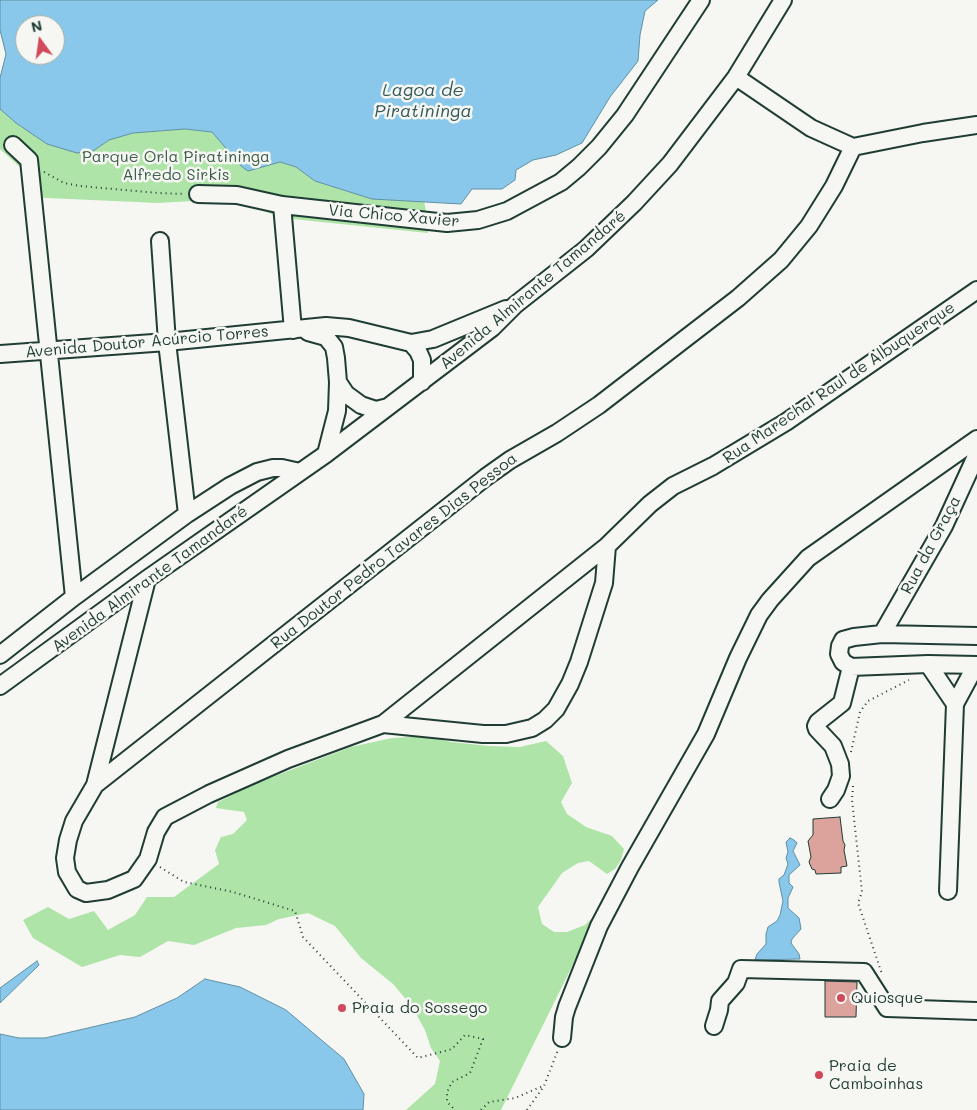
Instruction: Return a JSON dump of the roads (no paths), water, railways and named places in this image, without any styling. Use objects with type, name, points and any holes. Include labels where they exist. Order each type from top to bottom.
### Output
[{"type":"street","name":"Via Chico Xavier","points":[[198,194],[237,195],[282,205],[447,223],[478,220],[507,211],[560,182],[579,167],[599,147],[626,115],[701,0]]},
{"type":"street","name":"Avenida Almirante Tamandaré","points":[[0,686],[147,579],[326,454],[492,328],[514,304],[586,249],[634,204],[670,164],[736,77],[778,2]]},
{"type":"street","points":[[736,77],[811,128],[853,146],[977,125]]},
{"type":"street","points":[[13,145],[29,160],[74,597]]},
{"type":"street","name":"Rua Doutor Pedro Tavares Dias Pessoa","points":[[95,785],[486,477],[599,405],[738,298],[781,260],[809,226],[834,186],[853,146]]},
{"type":"street","points":[[282,205],[293,330]]},
{"type":"street","points":[[160,241],[167,342],[187,514]]},
{"type":"street","name":"Rua Marechal Raul de Albuquerque","points":[[147,579],[95,785],[74,821],[68,840],[67,872],[77,889],[86,893],[108,890],[134,879],[148,859],[156,832],[165,817],[209,794],[288,759],[383,724],[607,546],[650,504],[673,486],[713,466],[786,422],[977,290]]},
{"type":"street","name":"Avenida Doutor Acúrcio Torres","points":[[0,354],[167,342],[326,326],[369,332],[411,343],[433,339],[514,304]]},
{"type":"street","name":"Avenida Doutor Acúrcio Torres","points":[[293,330],[316,333],[326,337],[334,347],[338,382],[336,419],[326,454]]},
{"type":"street","points":[[336,358],[344,340],[355,334],[369,332]]},
{"type":"street","points":[[411,343],[422,360],[422,382]]},
{"type":"street","points":[[338,382],[346,394],[361,405],[376,410],[388,407]]},
{"type":"street","points":[[562,1038],[567,1007],[599,926],[630,867],[706,734],[738,658],[759,615],[808,558],[977,439]]},
{"type":"street","name":"Rua da Graça","points":[[882,634],[944,526],[977,454]]},
{"type":"street","name":"Avenida Almirante Tamandaré","points":[[0,656],[74,597],[187,514],[230,486],[258,472],[273,468],[300,472]]},
{"type":"street","name":"Rua Marechal Raul de Albuquerque","points":[[383,724],[483,734],[506,734],[532,728],[545,720],[556,709],[570,684],[579,662],[604,583],[607,546]]},
{"type":"street","points":[[977,636],[882,634],[843,640],[839,654],[843,662],[851,666],[977,665]]},
{"type":"street","points":[[948,891],[954,704],[977,665]]},
{"type":"street","points":[[830,799],[842,776],[840,764],[833,746],[816,726],[818,722],[842,703],[851,666]]},
{"type":"street","points":[[929,666],[954,704]]},
{"type":"street","points":[[714,1026],[720,1010],[720,1001],[736,983],[741,970],[864,972],[887,1008],[977,1011]]},
{"type":"water","name":"Lagoa de Piratininga","points":[[0,0],[658,0],[645,11],[640,35],[638,61],[610,97],[582,143],[556,155],[533,160],[516,170],[515,180],[502,189],[472,189],[461,204],[372,199],[315,181],[296,167],[280,162],[248,171],[241,166],[212,132],[185,129],[133,133],[109,140],[93,151],[77,153],[47,144],[16,123],[0,109],[0,78],[6,54],[0,30]]},
{"type":"water","points":[[790,838],[797,843],[793,851],[800,865],[789,875],[789,883],[793,887],[788,898],[788,908],[799,918],[801,929],[792,939],[791,943],[799,954],[800,959],[755,960],[757,954],[766,944],[768,927],[777,921],[780,915],[783,901],[779,879],[784,875],[788,864],[786,842]]},
{"type":"water","points":[[37,961],[39,965],[0,1003],[0,988]]},
{"type":"water","points":[[205,979],[240,987],[286,1010],[344,1059],[364,1094],[363,1110],[0,1110],[0,1034],[19,1038],[45,1038],[135,1017],[177,998]]},
{"type":"place","name":"Quiosque","points":[[841,998]]},
{"type":"place","name":"Praia do Sossego","points":[[342,1008]]},
{"type":"place","name":"Praia de Camboinhas","points":[[819,1075]]},
{"type":"park label","name":"Parque Orla Piratininga Alfredo Sirkis","points":[[176,166]]}]
